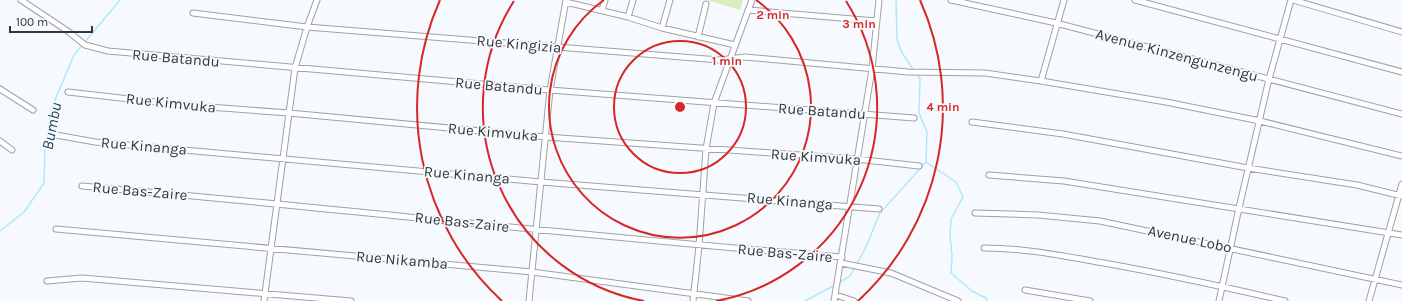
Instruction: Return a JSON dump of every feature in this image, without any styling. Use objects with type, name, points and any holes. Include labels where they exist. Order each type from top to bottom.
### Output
[{"type":"street","name":"Rue Batandu","points":[[21,0],[69,32],[83,44],[108,51],[550,90],[914,118]]},
{"type":"street","points":[[264,301],[295,68],[307,27],[317,0]]},
{"type":"street","points":[[602,10],[605,0]]},
{"type":"street","points":[[628,17],[633,0]]},
{"type":"street","points":[[662,28],[670,0]]},
{"type":"street","points":[[693,301],[704,194],[706,149],[714,103],[734,45],[752,0]]},
{"type":"street","points":[[834,301],[863,115],[872,69],[879,0]]},
{"type":"street","name":"Avenue Kinzengunzengu","points":[[951,0],[1056,23],[1402,114]]},
{"type":"street","points":[[1041,81],[1056,23],[1064,0]]},
{"type":"street","points":[[1135,0],[1281,38],[1402,72]]},
{"type":"street","points":[[1219,301],[1238,208],[1270,79],[1292,0],[1402,32]]},
{"type":"street","points":[[529,301],[550,90],[566,1],[628,17],[662,28],[734,45]]},
{"type":"street","points":[[698,37],[706,4]]},
{"type":"street","points":[[748,10],[876,21]]},
{"type":"street","name":"Rue Kingizia","points":[[192,13],[307,27],[719,60],[744,57],[908,72],[985,73],[1166,102],[1260,121],[1402,156]]},
{"type":"street","points":[[0,89],[33,110]]},
{"type":"street","name":"Rue Kimvuka","points":[[68,92],[182,105],[290,113],[546,137],[856,159],[919,166]]},
{"type":"street","points":[[972,122],[1063,134],[1248,168],[1357,185],[1400,195]]},
{"type":"street","name":"Rue Kinanga","points":[[56,135],[95,142],[283,159],[541,182],[879,209]]},
{"type":"street","points":[[0,141],[12,150]]},
{"type":"street","points":[[989,175],[1064,181],[1402,235]]},
{"type":"street","points":[[1369,301],[1402,184]]},
{"type":"street","name":"Rue Bas-Zaire","points":[[82,186],[278,203],[841,260],[892,273],[958,301]]},
{"type":"street","name":"Avenue Lobo","points":[[975,213],[1046,216],[1100,221],[1402,285]]},
{"type":"street","name":"Rue Nikamba","points":[[56,229],[532,272],[748,301]]},
{"type":"street","points":[[984,248],[1030,250],[1172,275],[1285,301]]},
{"type":"street","points":[[47,281],[82,278],[351,301]]},
{"type":"street","points":[[1025,290],[1090,301]]},
{"type":"street","points":[[836,295],[854,301]]},
{"type":"green space","points":[[707,0],[743,0],[740,10]]},
{"type":"waterway","name":"Bumbu","points":[[0,231],[24,212],[44,183],[45,147],[52,107],[74,55],[120,0]]},
{"type":"waterway","points":[[896,0],[897,39],[901,51],[914,71]]},
{"type":"waterway","points":[[838,283],[850,276],[865,249],[880,213],[926,162],[927,132],[919,113],[920,79],[917,74]]},
{"type":"waterway","points":[[926,162],[956,182],[963,197],[951,219],[951,273],[972,291],[986,298],[987,301]]},
{"type":"waterway","points":[[805,301],[835,285]]}]
